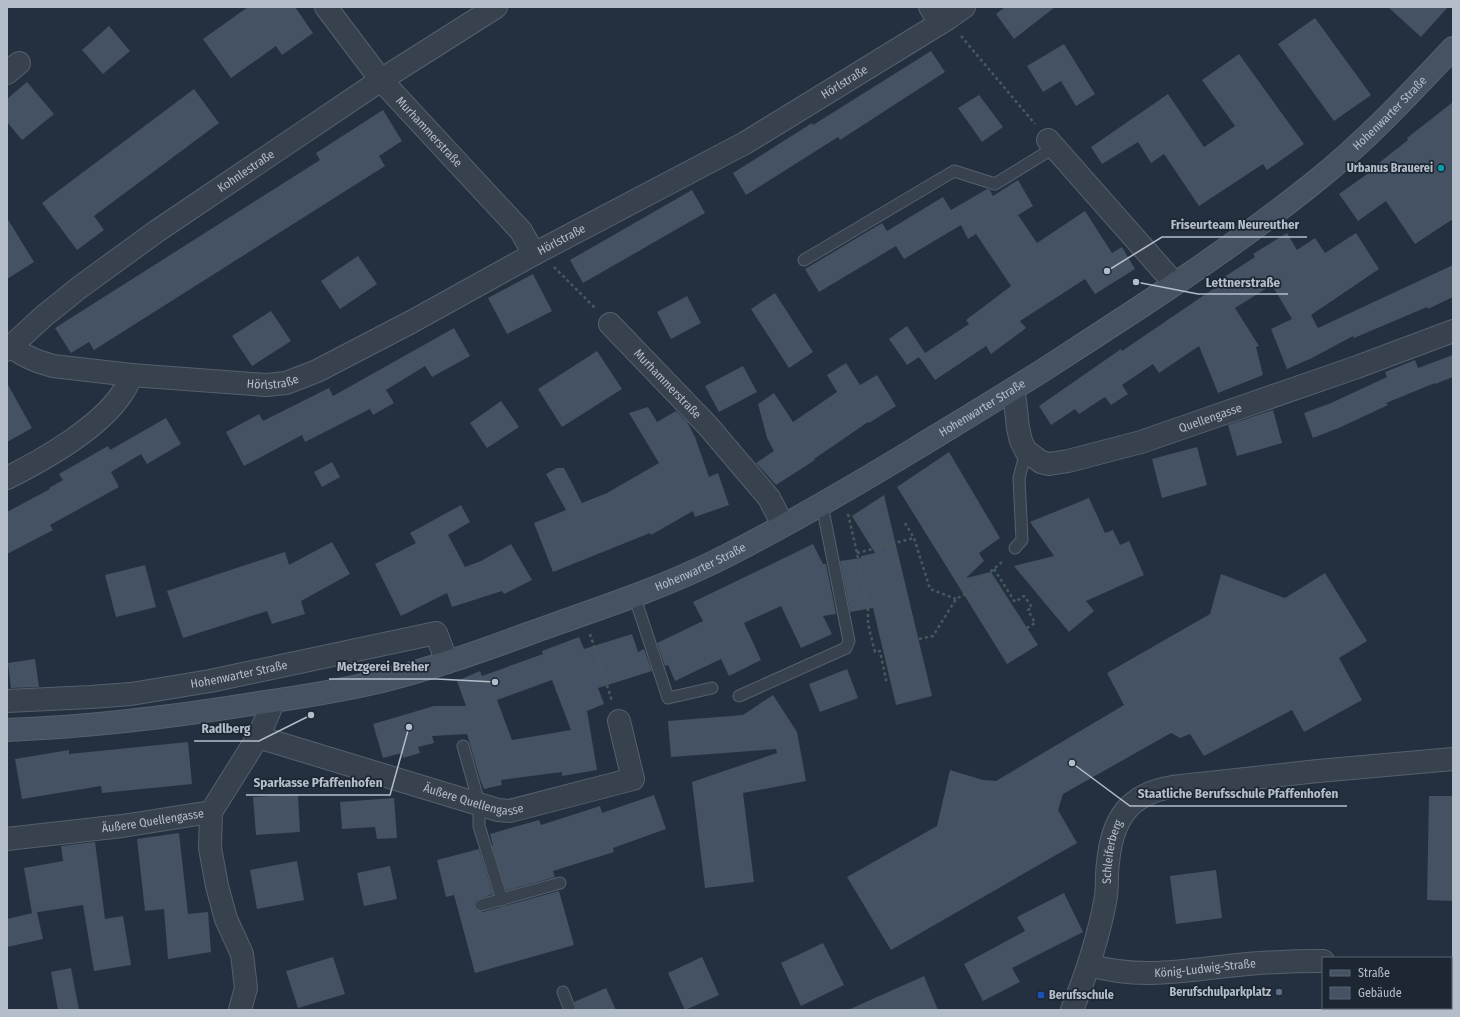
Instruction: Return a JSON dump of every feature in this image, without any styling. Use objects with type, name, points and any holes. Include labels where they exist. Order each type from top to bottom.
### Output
[{"type":"street","name":"Murhammerstraße","points":[[326,7],[381,80],[521,231],[537,252]]},
{"type":"street","name":"Kohnlestraße","points":[[9,349],[44,316],[158,231],[381,80],[496,7]]},
{"type":"street","name":"Hörlstraße","points":[[9,349],[53,366],[131,375],[266,385],[286,383],[317,371],[413,321],[537,252],[745,143],[945,14]]},
{"type":"street","name":"Hohenwarter Straße","points":[[7,730],[134,720],[196,713],[311,696],[382,681],[448,662],[584,614],[710,564],[783,526],[843,492],[1010,392],[1175,284],[1237,241],[1313,184],[1350,152],[1391,114],[1453,48]]},
{"type":"street","points":[[1052,144],[1175,284]]},
{"type":"street","name":"Murhammerstraße","points":[[610,324],[708,426],[769,498],[783,526]]},
{"type":"street","name":"Quellengasse","points":[[1026,451],[1041,462],[1049,464],[1068,461],[1141,442],[1357,367],[1453,331]]},
{"type":"street","points":[[7,478],[34,465],[90,426],[109,410],[123,392],[131,375]]},
{"type":"street","points":[[1010,392],[1015,400],[1018,428],[1021,441],[1026,451]]},
{"type":"street","name":"Hohenwarter Straße","points":[[7,701],[131,694],[210,681],[436,632],[448,662]]},
{"type":"street","name":"Äußere Quellengasse","points":[[7,839],[122,826],[211,812],[258,737],[274,701]]},
{"type":"street","name":"Äußere Quellengasse","points":[[258,737],[498,810],[510,811],[633,779],[619,721]]},
{"type":"street","name":"Schleiferberg","points":[[1070,1009],[1082,987],[1105,902],[1107,887],[1107,864],[1113,837],[1118,823],[1126,809],[1135,800],[1158,789],[1172,787],[1318,771],[1453,759]]},
{"type":"street","points":[[211,812],[210,848],[217,886],[226,919],[242,954],[246,988],[240,1010]]},
{"type":"street","name":"König-Ludwig-Straße","points":[[1089,965],[1119,972],[1147,974],[1247,964],[1322,961]]},
{"type":"lane","points":[[804,260],[954,172],[995,184],[1052,144]]},
{"type":"lane","points":[[1015,548],[1022,540],[1019,478],[1026,451]]},
{"type":"lane","points":[[739,696],[846,648],[849,641],[822,504]]},
{"type":"lane","points":[[634,595],[668,698],[712,688]]},
{"type":"lane","points":[[463,746],[479,803],[479,826],[502,900]]},
{"type":"lane","points":[[481,905],[560,883]]},
{"type":"lane","points":[[563,992],[570,1010]]},
{"type":"path","points":[[945,14],[1052,144]]},
{"type":"path","points":[[537,252],[610,324]]},
{"type":"path","points":[[843,492],[857,552],[868,610],[868,624],[875,652],[880,651],[886,680],[890,679]]},
{"type":"path","points":[[906,523],[914,538],[930,589],[956,599]]},
{"type":"path","points":[[857,552],[914,538]]},
{"type":"path","points":[[920,639],[933,636],[956,599],[966,594],[1015,548]]},
{"type":"path","points":[[994,569],[1015,602],[1024,596],[1032,607],[1028,610],[1035,623],[1027,628]]},
{"type":"path","points":[[584,614],[619,721]]},
{"type":"building","points":[[248,7],[295,7],[313,33],[282,55],[276,46],[231,78],[203,39]]},
{"type":"building","points":[[1005,7],[1055,7],[1014,39],[996,14]]},
{"type":"building","points":[[1388,7],[1448,7],[1421,37]]},
{"type":"building","points":[[1315,18],[1371,95],[1334,121],[1278,44]]},
{"type":"building","points":[[109,26],[130,51],[103,74],[82,50]]},
{"type":"building","points":[[1064,44],[1095,94],[1076,106],[1061,81],[1043,92],[1027,66]]},
{"type":"building","points":[[931,51],[945,72],[840,140],[838,137],[746,195],[733,173]]},
{"type":"building","points":[[1239,54],[1304,144],[1267,170],[1263,164],[1199,206],[1164,154],[1151,163],[1138,142],[1102,164],[1091,147],[1168,94],[1204,147],[1235,126],[1202,80]]},
{"type":"building","points":[[27,82],[54,114],[22,140],[7,122],[7,99]]},
{"type":"building","points":[[194,89],[219,123],[94,216],[104,230],[77,250],[42,203]]},
{"type":"building","points":[[979,95],[1003,127],[982,142],[958,108]]},
{"type":"building","points":[[1453,102],[1453,219],[1415,244],[1386,201],[1358,221],[1339,194],[1377,167],[1375,166],[1408,140],[1407,138]]},
{"type":"building","points":[[383,110],[402,141],[379,156],[385,166],[94,350],[89,342],[71,353],[55,328],[320,160],[316,153]]},
{"type":"building","points":[[1018,180],[1033,206],[1018,215],[1037,243],[1085,211],[1112,253],[1122,247],[1135,269],[1095,294],[1085,279],[1020,321],[1026,328],[991,354],[986,346],[935,380],[919,357],[969,324],[966,320],[1011,286],[976,234],[968,239],[961,225],[904,259],[896,246],[819,292],[805,269],[882,223],[887,231],[943,197],[951,210],[987,189],[990,190],[993,196]]},
{"type":"building","points":[[692,190],[705,213],[583,283],[570,260]]},
{"type":"building","points":[[7,218],[34,262],[7,279]]},
{"type":"building","points":[[1287,233],[1297,250],[1315,238],[1325,253],[1356,233],[1379,269],[1311,315],[1318,328],[1453,265],[1453,297],[1428,309],[1427,307],[1354,338],[1353,336],[1312,358],[1287,369],[1271,329],[1292,319],[1272,285],[1235,308],[1259,346],[1256,347],[1263,375],[1218,393],[1199,346],[1159,373],[1153,364],[1122,385],[1128,394],[1111,405],[1105,397],[1079,414],[1075,409],[1051,425],[1039,406],[1121,349],[1122,351],[1219,285],[1218,281],[1255,257],[1253,254]]},
{"type":"building","points":[[358,256],[377,284],[340,309],[321,281]]},
{"type":"building","points":[[533,274],[552,311],[507,334],[488,298]]},
{"type":"building","points":[[775,293],[813,352],[789,368],[751,309]]},
{"type":"building","points":[[687,296],[701,323],[671,339],[657,312]]},
{"type":"building","points":[[271,311],[291,341],[252,366],[232,336]]},
{"type":"building","points":[[907,326],[925,353],[907,365],[889,339]]},
{"type":"building","points":[[454,328],[470,356],[432,377],[425,366],[386,390],[394,403],[373,415],[370,409],[305,442],[302,435],[244,466],[226,432],[259,414],[263,421],[329,388],[333,396]]},
{"type":"building","points":[[597,351],[622,389],[562,427],[538,389]]},
{"type":"building","points":[[1453,355],[1453,377],[1386,403],[1388,405],[1341,427],[1313,438],[1304,413],[1331,403],[1387,377],[1385,372],[1415,360],[1418,368]]},
{"type":"building","points":[[846,363],[860,385],[877,375],[896,406],[869,423],[868,422],[814,459],[815,460],[776,485],[756,463],[774,451],[767,438],[758,404],[774,393],[793,422],[837,392],[827,375]]},
{"type":"building","points":[[743,366],[757,392],[719,412],[705,386]]},
{"type":"building","points":[[7,383],[32,428],[7,442]]},
{"type":"building","points":[[501,401],[519,427],[487,448],[470,423]]},
{"type":"building","points":[[648,407],[657,422],[676,411],[687,422],[695,437],[709,477],[718,473],[729,505],[695,517],[693,511],[651,535],[650,533],[553,572],[534,523],[566,510],[546,474],[557,468],[564,468],[582,503],[607,493],[659,463],[629,413]]},
{"type":"building","points":[[1273,410],[1282,443],[1237,456],[1228,425]]},
{"type":"building","points":[[166,418],[181,444],[147,464],[141,454],[111,472],[119,487],[50,525],[53,530],[7,554],[7,512],[50,489],[49,488],[63,480],[59,474],[108,446],[110,450]]},
{"type":"building","points":[[1197,447],[1207,485],[1162,498],[1152,459]]},
{"type":"building","points":[[949,452],[1000,538],[979,553],[984,561],[966,578],[991,572],[1038,645],[1007,664],[897,487]]},
{"type":"building","points":[[332,462],[340,477],[322,487],[314,472]]},
{"type":"building","points":[[884,495],[932,696],[896,705],[873,608],[850,612],[840,561],[861,558],[861,556],[875,553],[852,516]]},
{"type":"building","points":[[1089,498],[1105,533],[1113,530],[1120,545],[1129,541],[1144,575],[1086,601],[1094,611],[1069,632],[1014,566],[1054,556],[1030,522]]},
{"type":"building","points":[[461,505],[470,522],[448,535],[465,567],[481,561],[511,544],[532,580],[504,594],[502,591],[452,607],[447,593],[401,616],[375,564],[416,543],[410,533]]},
{"type":"building","points":[[332,542],[350,574],[301,601],[305,614],[272,624],[267,611],[183,638],[167,591],[285,552],[289,565]]},
{"type":"building","points":[[813,544],[823,564],[826,564],[836,614],[823,616],[832,634],[801,648],[781,606],[744,623],[761,660],[729,676],[721,659],[675,681],[668,665],[665,666],[657,643],[703,621],[693,602]]},
{"type":"building","points":[[145,565],[156,607],[116,617],[105,575]]},
{"type":"building","points":[[1325,573],[1367,641],[1339,658],[1362,700],[1304,732],[1292,710],[1204,756],[1190,734],[1180,738],[1171,733],[1063,794],[1058,810],[1077,843],[891,950],[847,877],[937,826],[950,770],[983,780],[996,781],[1124,705],[1107,673],[1210,614],[1221,574],[1285,598]]},
{"type":"building","points":[[632,634],[638,652],[644,649],[652,671],[598,688],[604,704],[587,711],[597,770],[562,776],[562,772],[501,780],[502,785],[484,789],[467,734],[432,736],[434,743],[418,747],[420,753],[403,758],[402,753],[383,758],[373,724],[434,706],[466,706],[457,681],[480,671],[482,676],[543,654],[542,651],[579,637],[584,649]],"holes":[[[552,680],[571,730],[512,740],[497,700]]]},
{"type":"building","points":[[35,659],[39,687],[11,688],[8,663]]},
{"type":"building","points":[[847,669],[858,698],[820,712],[809,684]]},
{"type":"building","points":[[773,695],[797,732],[806,781],[743,793],[754,882],[705,888],[692,782],[777,753],[776,749],[671,757],[668,721],[743,715]]},
{"type":"building","points":[[188,742],[192,784],[102,793],[101,786],[22,799],[15,759],[69,750],[69,754]]},
{"type":"building","points":[[298,794],[300,832],[256,835],[253,797]]},
{"type":"building","points":[[654,795],[666,829],[613,848],[614,852],[553,871],[555,877],[506,891],[492,846],[490,834],[539,820],[541,825],[600,806],[602,813]]},
{"type":"building","points":[[1429,796],[1453,796],[1453,901],[1427,900]]},
{"type":"building","points":[[394,798],[397,838],[377,839],[375,827],[342,829],[340,802]]},
{"type":"building","points":[[179,833],[188,914],[208,912],[211,952],[168,959],[164,909],[145,911],[137,839]]},
{"type":"building","points":[[95,842],[105,919],[123,916],[131,965],[94,971],[83,905],[32,913],[24,868],[63,861],[61,846]]},
{"type":"building","points":[[479,849],[493,894],[476,900],[474,904],[476,910],[483,912],[559,891],[574,945],[475,973],[454,895],[446,897],[437,860]]},
{"type":"building","points":[[297,861],[304,900],[257,909],[250,870]]},
{"type":"building","points":[[390,866],[397,899],[364,906],[357,873]]},
{"type":"building","points":[[1216,870],[1222,918],[1176,924],[1170,876]]},
{"type":"building","points":[[1064,893],[1083,932],[1012,968],[1020,982],[983,1001],[964,964],[1025,931],[1017,917]]},
{"type":"building","points":[[37,912],[43,939],[7,947],[7,919]]},
{"type":"building","points":[[823,943],[844,985],[801,1006],[781,963]]},
{"type":"building","points":[[333,957],[345,994],[298,1008],[286,971]]},
{"type":"building","points":[[702,957],[719,995],[685,1010],[668,973]]},
{"type":"building","points":[[71,968],[79,1010],[58,1010],[51,972]]},
{"type":"building","points":[[924,976],[938,1010],[848,1010]]},
{"type":"building","points":[[606,988],[616,1010],[577,1010],[574,1002]]},
{"type":"place","name":"Urbanus Brauerei","points":[[1441,168]]},
{"type":"place","name":"Friseurteam Neureuther","points":[[1107,271]]},
{"type":"place","name":"Lettnerstraße","points":[[1136,282]]},
{"type":"place","name":"Metzgerei Breher","points":[[495,682]]},
{"type":"place","name":"Radlberg","points":[[311,715]]},
{"type":"place","name":"Sparkasse Pfaffenhofen","points":[[409,727]]},
{"type":"place","name":"Staatliche Berufsschule Pfaffenhofen","points":[[1072,763]]},
{"type":"place","name":"Berufschulparkplatz","points":[[1279,992]]},
{"type":"place","name":"Berufsschule","points":[[1041,995]]}]
